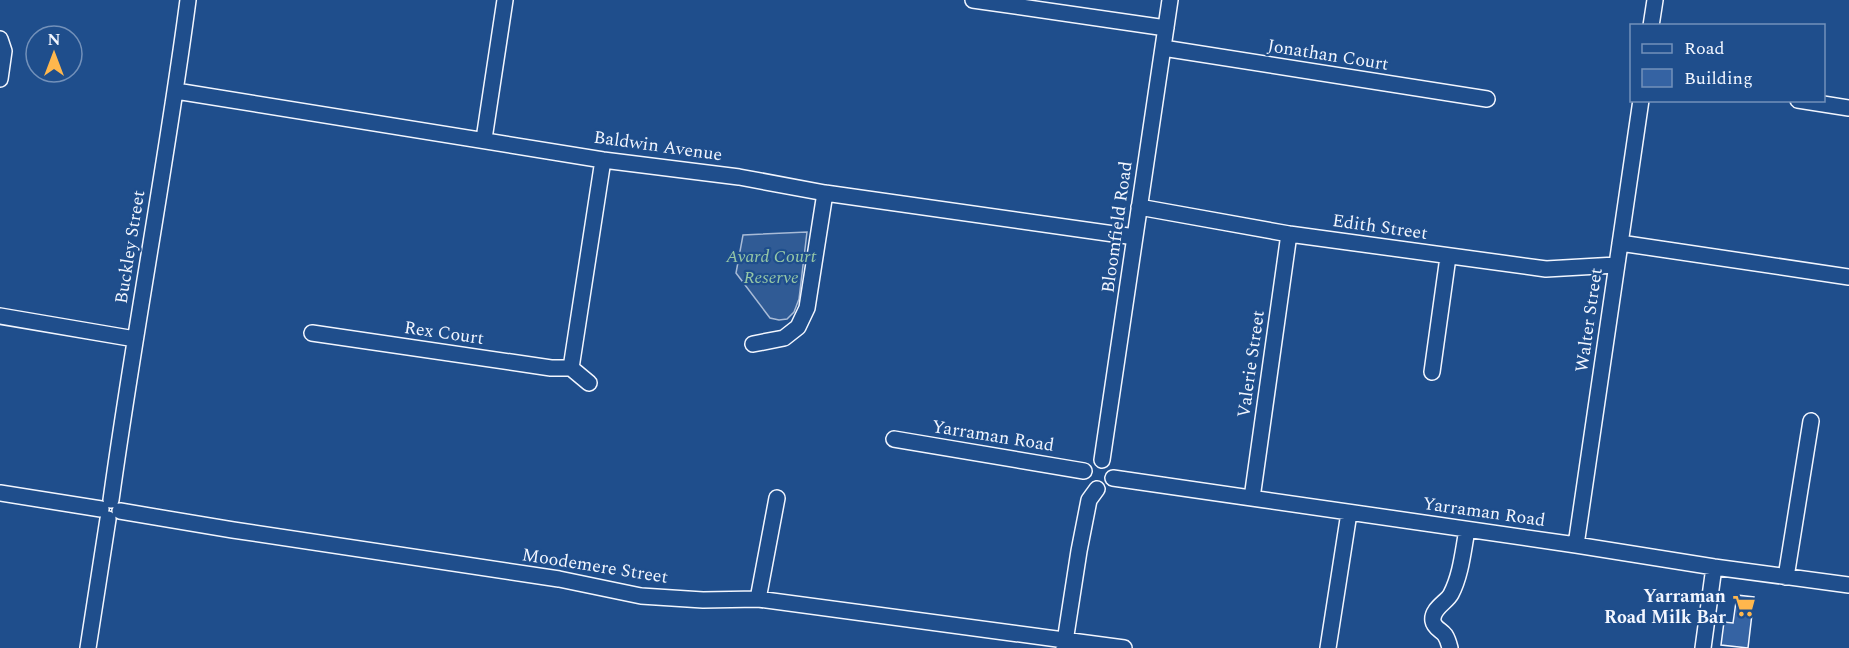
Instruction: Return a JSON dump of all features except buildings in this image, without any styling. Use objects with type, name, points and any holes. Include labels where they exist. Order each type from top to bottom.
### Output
[{"type":"street","name":"Buckley Street","points":[[88,648],[189,0]]},
{"type":"street","points":[[484,139],[505,0]]},
{"type":"street","points":[[973,0],[1166,28]]},
{"type":"street","name":"Bloomfield Road","points":[[1102,460],[1170,0]]},
{"type":"street","points":[[1651,24],[1654,0]]},
{"type":"street","points":[[0,39],[4,51],[0,79]]},
{"type":"street","name":"Jonathan Court","points":[[1163,48],[1487,99]]},
{"type":"street","name":"Baldwin Avenue","points":[[176,91],[603,160],[739,177],[825,193],[1135,237]]},
{"type":"street","name":"Walter Street","points":[[1576,545],[1641,102]]},
{"type":"street","points":[[1811,102],[1849,108]]},
{"type":"street","points":[[589,384],[571,368],[603,160]]},
{"type":"street","points":[[753,344],[784,338],[798,327],[807,308],[825,193]]},
{"type":"street","name":"Edith Street","points":[[1139,207],[1289,234],[1546,269],[1616,265]]},
{"type":"street","name":"Valerie Street","points":[[1252,498],[1289,234]]},
{"type":"street","points":[[1620,243],[1849,277]]},
{"type":"street","points":[[1432,372],[1448,257]]},
{"type":"street","points":[[0,316],[135,339]]},
{"type":"street","name":"Rex Court","points":[[312,333],[551,368],[571,368]]},
{"type":"street","points":[[1786,577],[1811,421]]},
{"type":"street","name":"Yarraman Road","points":[[894,439],[1084,471]]},
{"type":"street","points":[[1102,460],[1112,469],[1113,478],[1105,488],[1097,489],[1088,485],[1084,471],[1093,461],[1102,460]]},
{"type":"street","name":"Yarraman Road","points":[[1113,478],[1849,585]]},
{"type":"street","points":[[1065,645],[1078,551],[1089,500],[1097,489]]},
{"type":"street","name":"Moodemere Street","points":[[0,493],[560,579],[641,596],[703,600],[759,599],[1065,645],[1125,648]]},
{"type":"street","points":[[759,599],[777,498]]},
{"type":"street","points":[[1328,648],[1349,513]]},
{"type":"street","points":[[1450,648],[1444,633],[1437,629],[1433,615],[1450,596],[1459,572],[1467,530]]},
{"type":"street","points":[[1703,648],[1714,567]]},
{"type":"shaded area","name":"Avard Court Reserve","points":[[807,232],[799,299],[794,312],[787,319],[770,318],[736,273],[743,235]]},
{"type":"place","name":"Yarraman Road Milk Bar","points":[[1744,606]]}]
